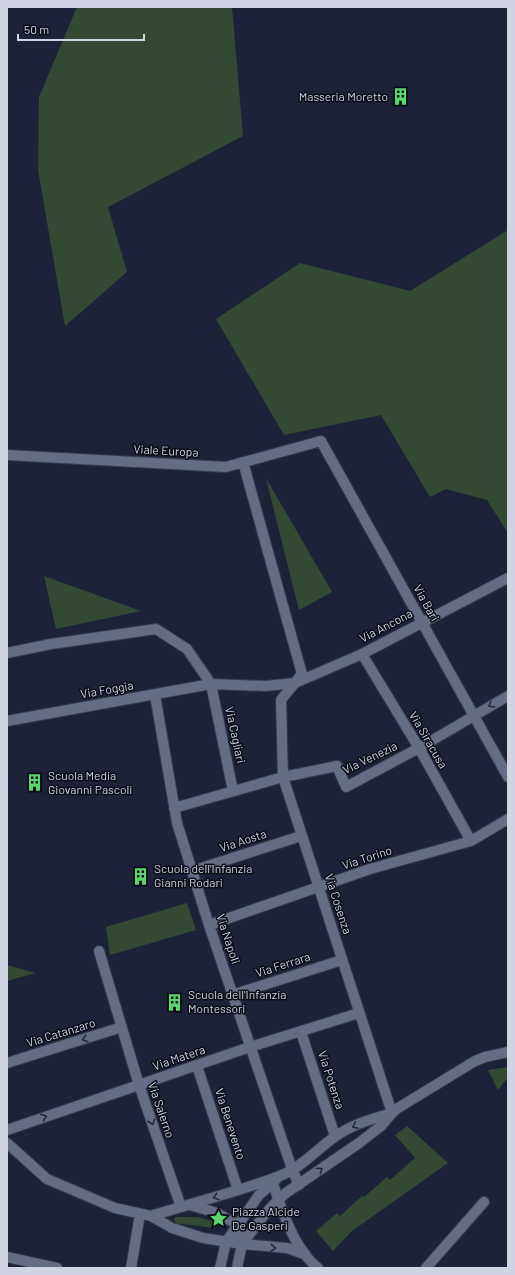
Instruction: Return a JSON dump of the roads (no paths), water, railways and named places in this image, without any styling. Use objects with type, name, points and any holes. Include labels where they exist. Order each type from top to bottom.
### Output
[{"type":"street","name":"Viale Europa","points":[[7,454],[226,467],[321,441]]},
{"type":"street","name":"Via Bari","points":[[321,441],[508,776]]},
{"type":"street","points":[[244,462],[302,674],[281,700],[265,686]]},
{"type":"street","name":"Via Ancona","points":[[295,683],[362,654],[508,578]]},
{"type":"street","points":[[7,652],[156,629],[187,649],[211,684]]},
{"type":"street","name":"Via Siracusa","points":[[362,654],[419,748],[471,841]]},
{"type":"street","name":"Via Foggia","points":[[7,721],[211,684],[265,686],[295,683]]},
{"type":"street","name":"Via Cagliari","points":[[211,684],[233,791]]},
{"type":"street","name":"Via Napoli","points":[[155,695],[177,823],[232,995],[292,1169],[299,1185]]},
{"type":"street","name":"Via Venezia","points":[[174,808],[283,777],[337,766],[346,787],[419,748],[508,696]]},
{"type":"street","name":"Via Cosenza","points":[[281,700],[283,777],[392,1113]]},
{"type":"street","name":"Via Torino","points":[[209,925],[370,869],[471,841],[508,819]]},
{"type":"street","name":"Via Aosta","points":[[192,871],[302,836]]},
{"type":"street","name":"Via Salerno","points":[[99,951],[139,1085],[185,1206]]},
{"type":"street","name":"Via Ferrara","points":[[232,995],[342,960]]},
{"type":"street","name":"Via Matera","points":[[7,1130],[250,1047],[359,1013]]},
{"type":"street","name":"Via Catanzaro","points":[[7,1063],[122,1027]]},
{"type":"street","name":"Via Potenza","points":[[301,1032],[335,1136]]},
{"type":"street","points":[[220,1268],[226,1242],[260,1195],[276,1180],[335,1136],[356,1124],[392,1113],[475,1061],[485,1057],[508,1043]]},
{"type":"street","points":[[485,1057],[508,1052]]},
{"type":"street","name":"Via Benevento","points":[[197,1066],[238,1190]]},
{"type":"street","points":[[242,1244],[278,1200],[381,1126],[392,1113]]},
{"type":"street","points":[[7,1143],[47,1179],[115,1208],[151,1216],[172,1228],[203,1238],[242,1244],[286,1248],[304,1254]]},
{"type":"street","points":[[151,1216],[276,1180]]},
{"type":"street","points":[[276,1180],[278,1200],[293,1236],[304,1254],[318,1268]]},
{"type":"street","points":[[426,1268],[484,1202]]},
{"type":"street","points":[[185,1206],[217,1214],[238,1225]]},
{"type":"street","points":[[131,1268],[140,1214]]},
{"type":"street","points":[[237,1268],[242,1244],[238,1225]]},
{"type":"street","points":[[7,1257],[57,1268]]},
{"type":"place","name":"Masseria Moretto","points":[[401,97]]},
{"type":"place","name":"Scuola Media Giovanni Pascoli","points":[[35,783]]},
{"type":"place","name":"Scuola dell'Infanzia Gianni Rodari","points":[[141,876]]},
{"type":"place","name":"Scuola dell'Infanzia Montessori","points":[[175,1002]]},
{"type":"place","name":"Piazza Alcide De Gasperi","points":[[219,1219]]}]
